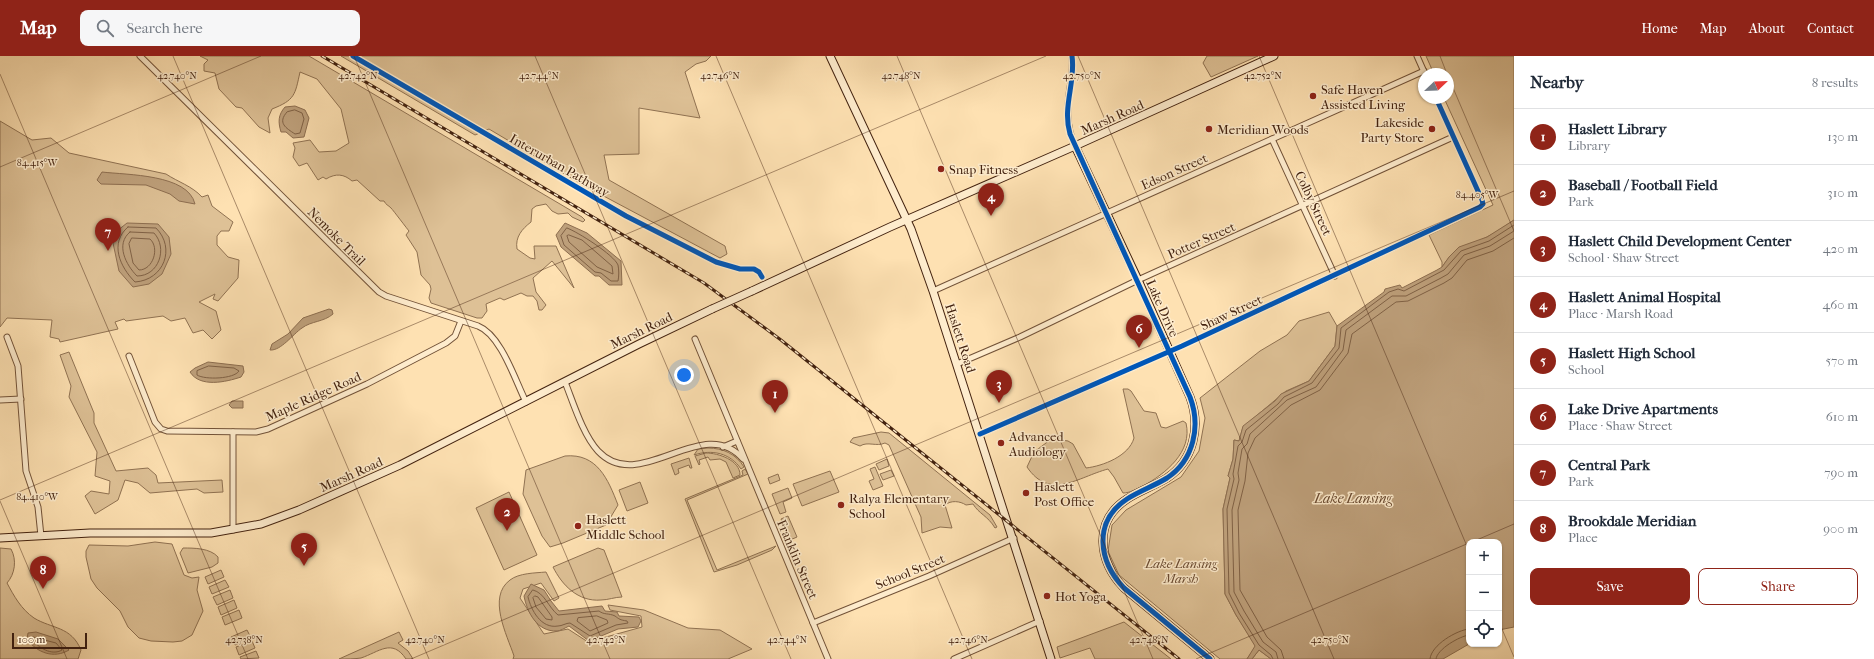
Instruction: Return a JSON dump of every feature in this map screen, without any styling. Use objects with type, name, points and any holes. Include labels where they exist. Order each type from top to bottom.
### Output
[{"type":"main road","name":"Haslett Road","points":[[830,56],[907,220],[933,291],[1052,659]]},
{"type":"main road","name":"Marsh Road","points":[[0,538],[90,533],[194,533],[233,530],[282,517],[400,465],[712,309],[1274,56]]},
{"type":"main road","name":"Lake Drive","points":[[1075,146],[1170,352],[1194,410],[1196,424],[1192,444],[1183,463],[1173,473],[1126,499],[1114,511],[1105,529],[1102,546],[1110,572],[1124,588],[1210,659]]},
{"type":"street","name":"Nemoke Trail","points":[[140,56],[379,292],[482,328],[493,336],[526,402]]},
{"type":"street","name":"Lake Drive","points":[[1072,56],[1073,67],[1067,116],[1070,134],[1075,146]]},
{"type":"street","points":[[1417,56],[1422,68]]},
{"type":"street","name":"Edson Street","points":[[933,291],[1272,138],[1418,75]]},
{"type":"street","points":[[1439,104],[1454,137]]},
{"type":"street","name":"Shaw Street","points":[[980,434],[1170,352],[1480,207],[1482,200],[1454,137]]},
{"type":"street","name":"Potter Street","points":[[957,364],[1056,320],[1138,280],[1454,137]]},
{"type":"street","name":"Colby Street","points":[[1272,138],[1335,276]]},
{"type":"street","name":"Maple Ridge Road","points":[[129,356],[153,420],[159,427],[167,431],[256,432],[268,429],[367,384],[449,341],[457,332],[461,321]]},
{"type":"street","points":[[7,338],[18,366],[26,471],[38,507],[41,536]]},
{"type":"street","name":"Franklin Street","points":[[695,339],[828,659]]},
{"type":"street","points":[[565,382],[589,438],[598,452],[611,461],[635,465],[694,446],[724,446],[737,441]]},
{"type":"street","points":[[0,400],[21,399]]},
{"type":"street","points":[[233,432],[233,530]]},
{"type":"street","name":"Franklin Street","points":[[724,446],[738,454],[748,467]]},
{"type":"street","name":"School Street","points":[[813,623],[929,576],[1014,538]]},
{"type":"street","points":[[954,659],[1040,621]]},
{"type":"green space","points":[[200,56],[309,56],[582,217],[585,220],[583,222],[572,217],[568,213],[558,214],[552,211],[546,204],[536,206],[532,209],[531,222],[522,230],[517,241],[517,249],[530,258],[535,259],[534,246],[556,246],[574,288],[552,261],[533,278],[536,292],[546,305],[542,310],[539,310],[537,301],[533,296],[527,296],[521,293],[504,300],[500,298],[486,304],[487,311],[482,318],[477,318],[431,303],[429,298],[431,289],[430,285],[421,275],[417,252],[406,235],[409,231],[391,208],[384,201],[380,201],[357,180],[352,181],[346,177],[337,175],[326,179],[323,177],[318,180],[307,163],[299,166],[293,157],[295,148],[293,143],[310,140],[319,152],[336,151],[349,143],[341,109],[317,79],[300,72],[293,96],[285,103],[272,109],[268,118],[270,133],[259,127],[242,108],[236,107],[219,89],[215,73],[204,71],[204,64],[208,60]]},
{"type":"green space","points":[[341,56],[711,56],[706,61],[696,64],[685,72],[700,118],[639,108],[639,154],[604,155],[609,180],[725,246],[727,254],[720,258],[583,185],[489,129],[475,135]]},
{"type":"green space","points":[[1207,56],[1258,56],[1211,77],[1203,63]]},
{"type":"green space","points":[[1426,56],[1514,56],[1514,220],[1491,235],[1462,247],[1453,253],[1442,267],[1442,262],[1429,235],[1493,205],[1447,104],[1454,104],[1454,68],[1431,68]]},
{"type":"green space","points":[[0,121],[32,140],[51,138],[69,153],[166,174],[189,187],[202,197],[208,195],[212,206],[233,222],[229,231],[221,231],[217,236],[217,245],[228,257],[239,260],[238,278],[218,301],[213,299],[215,294],[199,302],[216,311],[221,330],[212,339],[203,330],[193,333],[185,318],[171,321],[163,316],[126,321],[124,319],[115,322],[118,329],[60,342],[59,339],[50,337],[52,320],[7,318],[0,327]]},
{"type":"green space","name":"Lake Lansing Marsh","points":[[1329,312],[1337,326],[1335,346],[1309,381],[1286,391],[1243,427],[1239,441],[1234,440],[1233,459],[1228,476],[1230,478],[1223,509],[1225,594],[1236,615],[1256,646],[1247,659],[1220,659],[1119,575],[1108,551],[1112,525],[1126,510],[1181,477],[1199,451],[1205,418],[1200,398],[1260,351],[1287,335],[1299,321]]},
{"type":"green space","points":[[69,352],[94,413],[94,423],[116,471],[148,468],[156,475],[158,483],[222,480],[223,492],[204,493],[197,489],[150,493],[138,483],[125,480],[118,500],[95,514],[85,496],[91,491],[109,494],[110,481],[95,476],[97,452],[69,397],[71,386],[60,355]]},
{"type":"green space","points":[[1123,389],[1128,389],[1131,391],[1144,411],[1156,413],[1161,427],[1166,428],[1183,421],[1186,423],[1187,434],[1185,443],[1181,453],[1175,461],[1151,481],[1131,492],[1126,493],[1123,493],[1108,469],[1065,484],[1055,485],[1045,483],[1036,477],[1027,467],[1034,452],[1050,440],[1056,439],[1068,441],[1073,444],[1086,468],[1100,465],[1114,459],[1127,450],[1134,438]]},
{"type":"green space","points":[[881,432],[889,433],[990,515],[997,527],[995,528],[973,504],[966,505],[953,502],[945,505],[952,528],[940,527],[922,533],[921,517],[889,445],[885,443],[866,444],[860,446],[850,442],[853,438]]},
{"type":"green space","points":[[698,449],[719,449],[733,455],[744,467],[741,469],[732,459],[720,454],[707,452],[694,455]]},
{"type":"green space","points":[[706,453],[716,454],[728,458],[736,465],[740,475],[733,478],[726,462],[720,459],[710,460],[708,457],[699,460],[699,465],[695,456]]},
{"type":"green space","points":[[565,456],[576,456],[593,463],[605,477],[618,505],[606,525],[550,547],[542,536],[523,494],[526,470]]},
{"type":"green space","points":[[689,458],[692,468],[690,468],[689,465],[678,469],[679,473],[675,475],[671,464]]},
{"type":"green space","points":[[887,459],[889,466],[879,470],[876,464]]},
{"type":"green space","points":[[875,467],[883,486],[873,490],[869,481],[874,479],[870,469]]},
{"type":"green space","points":[[745,469],[748,474],[687,500],[717,570],[776,546],[772,550],[737,565],[714,572],[685,499],[743,475],[742,471]]},
{"type":"green space","points":[[891,470],[894,476],[883,480],[880,474]]},
{"type":"green space","points":[[830,471],[839,492],[802,506],[793,484]]},
{"type":"green space","points":[[778,474],[780,480],[770,484],[768,478]]},
{"type":"green space","points":[[640,482],[648,503],[627,511],[619,490]]},
{"type":"green space","points":[[788,488],[792,498],[783,502],[786,512],[780,514],[772,494]]},
{"type":"green space","points":[[509,492],[537,555],[504,570],[476,508]]},
{"type":"green space","points":[[788,516],[797,537],[790,540],[781,519]]},
{"type":"green space","points":[[155,542],[172,544],[184,575],[192,578],[199,577],[197,590],[203,611],[192,635],[182,641],[151,641],[139,638],[128,627],[120,611],[97,588],[91,579],[86,557],[86,551],[89,545],[128,546]]},
{"type":"green space","points":[[0,548],[11,549],[13,553],[14,567],[12,575],[7,583],[18,602],[25,611],[34,618],[72,636],[81,650],[78,659],[0,659]]},
{"type":"green space","points":[[183,548],[202,549],[211,552],[218,557],[218,563],[212,567],[188,573],[180,553]]},
{"type":"green space","points":[[598,548],[604,550],[622,597],[593,600],[578,595],[566,586],[553,567]]},
{"type":"green space","points":[[221,570],[224,577],[208,584],[205,577]]},
{"type":"green space","points":[[546,572],[559,598],[554,601],[541,583],[523,589],[520,598],[544,634],[568,629],[588,642],[642,627],[641,616],[610,610],[608,605],[644,610],[688,628],[720,630],[752,649],[728,659],[513,659],[514,656],[504,627],[499,606],[503,587],[510,580],[518,576]]},
{"type":"green space","points":[[225,580],[229,587],[212,594],[209,587]]},
{"type":"green space","points":[[230,590],[233,598],[217,605],[213,597]]},
{"type":"green space","points":[[234,600],[237,608],[221,615],[218,607]]},
{"type":"green space","points":[[239,610],[242,618],[225,625],[222,617]]},
{"type":"green space","points":[[1124,622],[1171,659],[1095,659],[1090,648],[1060,658],[1057,647]]},
{"type":"green space","points":[[247,630],[251,638],[235,645],[231,637]]},
{"type":"green space","points":[[399,632],[403,640],[398,643],[408,651],[413,659],[406,659],[396,649],[385,648],[361,658],[339,659]]},
{"type":"green space","points":[[252,641],[255,648],[239,655],[236,647]]},
{"type":"green space","points":[[1259,650],[1271,659],[1252,659]]},
{"type":"green space","points":[[256,651],[259,658],[241,659],[240,657]]},
{"type":"water","points":[[295,106],[305,110],[309,118],[304,137],[293,138],[286,132],[281,132],[279,122],[281,113],[285,107]]},
{"type":"water","points":[[102,172],[141,176],[169,181],[181,187],[190,194],[195,204],[179,201],[170,194],[146,185],[101,184],[97,180]]},
{"type":"water","name":"Lake Lansing","points":[[1514,220],[1514,627],[1502,629],[1502,539],[1466,539],[1466,646],[1443,659],[1271,659],[1259,650],[1252,659],[1247,659],[1255,646],[1225,594],[1223,509],[1230,478],[1228,476],[1233,459],[1234,440],[1239,441],[1243,426],[1275,401],[1281,394],[1309,381],[1335,346],[1337,326],[1384,292],[1385,289],[1400,285],[1402,288],[1442,267],[1459,247],[1487,237]]},
{"type":"water","points":[[127,223],[158,224],[169,237],[171,254],[162,274],[149,284],[133,287],[119,271],[113,243],[117,231]]},
{"type":"water","points":[[565,223],[587,233],[621,261],[622,285],[609,285],[599,276],[595,276],[561,247],[556,235]]},
{"type":"water","points":[[329,309],[332,310],[333,314],[329,317],[309,324],[298,331],[283,345],[274,350],[270,350],[272,344],[288,334],[303,318]]},
{"type":"water","points":[[208,362],[243,366],[244,372],[241,377],[228,381],[207,382],[194,377],[190,372]]},
{"type":"water","points":[[232,401],[243,401],[243,408],[232,408],[229,405]]},
{"type":"water","points":[[531,584],[544,590],[559,611],[602,606],[605,611],[617,612],[619,616],[639,617],[641,621],[638,627],[618,629],[589,641],[569,626],[558,631],[544,628],[534,620],[525,602],[524,596]]},
{"type":"water","points":[[36,632],[58,639],[69,650],[58,654],[41,651],[27,639],[28,633]]},
{"type":"railway","points":[[322,56],[704,283],[781,340],[1179,659]]},
{"type":"cycle path","name":"Interurban Pathway","points":[[353,56],[626,216],[716,262],[740,269],[754,269],[759,272],[762,277]]},
{"type":"cycle path","points":[[1072,56],[1073,66],[1068,104],[1068,124],[1070,134],[1190,397],[1195,419],[1193,442],[1184,462],[1167,478],[1127,499],[1116,508],[1108,519],[1104,530],[1103,542],[1105,554],[1109,566],[1124,588],[1210,659]]},
{"type":"cycle path","points":[[980,434],[1182,346],[1480,207],[1483,204],[1482,200],[1439,104]]},
{"type":"place","name":"Safe Haven Assisted Living","points":[[1313,96]]},
{"type":"place","name":"Meridian Woods","points":[[1209,129]]},
{"type":"place","name":"Lakeside Party Store","points":[[1432,129]]},
{"type":"place","name":"Snap Fitness","points":[[941,169]]},
{"type":"place","name":"Haslett Animal Hospital","points":[[991,216]]},
{"type":"place","name":"Central Park","points":[[108,251]]},
{"type":"place","name":"Lake Drive Apartments","points":[[1139,348]]},
{"type":"place","name":"Haslett Child Development Center","points":[[999,403]]},
{"type":"place","name":"Haslett Library","points":[[775,413]]},
{"type":"place","name":"Advanced Audiology","points":[[1001,443]]},
{"type":"place","name":"Haslett Post Office","points":[[1026,493]]},
{"type":"place","name":"Ralya Elementary School","points":[[841,505]]},
{"type":"place","name":"Haslett Middle School","points":[[578,526]]},
{"type":"place","name":"Baseball / Football Field","points":[[507,531]]},
{"type":"place","name":"Haslett High School","points":[[304,566]]},
{"type":"place","name":"Brookdale Meridian","points":[[43,589]]},
{"type":"place","name":"Hot Yoga","points":[[1047,596]]}]
